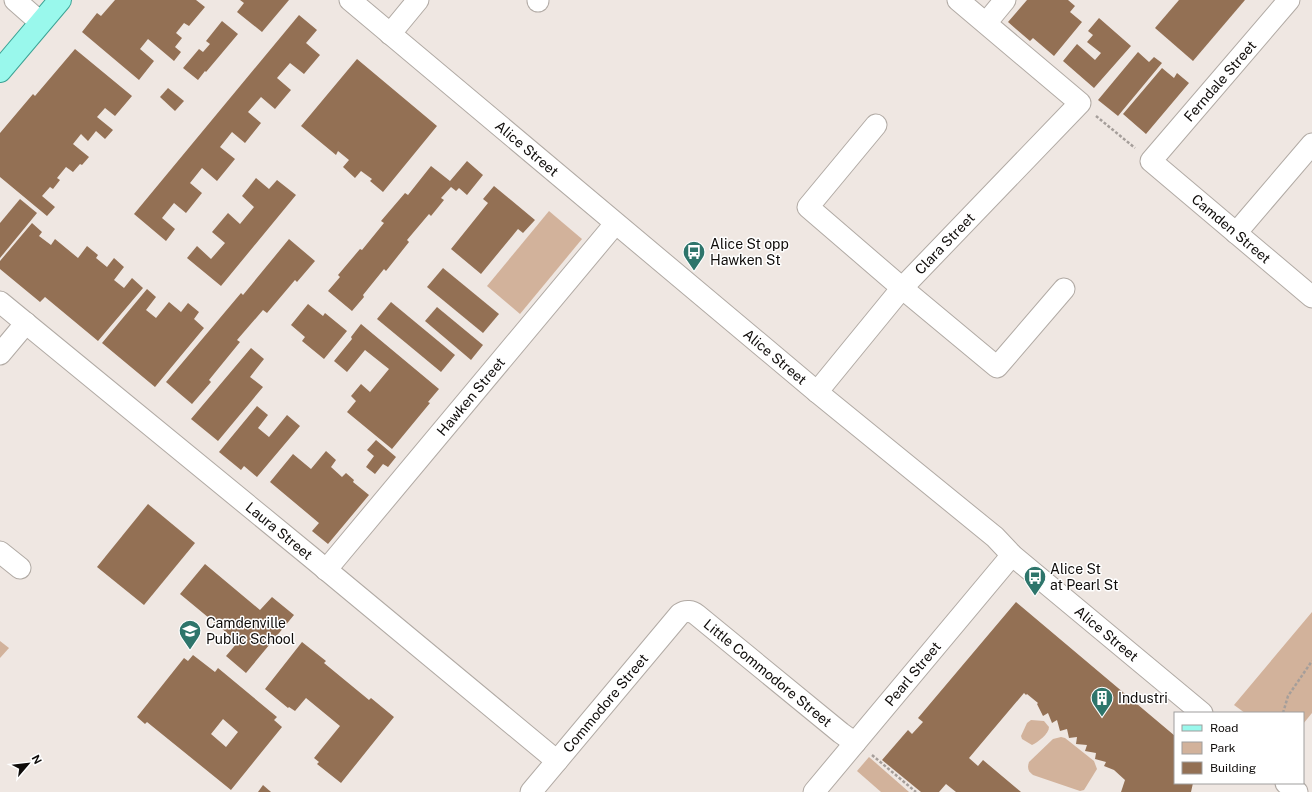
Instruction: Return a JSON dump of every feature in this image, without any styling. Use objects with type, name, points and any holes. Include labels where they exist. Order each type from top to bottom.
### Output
[{"type":"main road","points":[[0,71],[60,0]]},
{"type":"street","points":[[14,0],[40,22]]},
{"type":"street","name":"Alice Street","points":[[350,0],[615,224],[817,392],[995,537],[1012,554],[1201,712]]},
{"type":"street","points":[[390,34],[418,0]]},
{"type":"street","points":[[958,0],[1080,103]]},
{"type":"street","points":[[986,23],[1005,0]]},
{"type":"street","name":"Ferndale Street","points":[[1151,161],[1289,0]]},
{"type":"street","name":"Clara Street","points":[[817,392],[902,288],[1080,103]]},
{"type":"street","points":[[876,125],[808,207],[997,367],[1064,289]]},
{"type":"street","points":[[1236,233],[1312,144]]},
{"type":"street","name":"Camden Street","points":[[1151,161],[1236,233],[1310,290]]},
{"type":"street","name":"Hawken Street","points":[[326,570],[615,224]]},
{"type":"street","name":"Laura Street","points":[[0,302],[557,761]]},
{"type":"street","points":[[0,354],[26,323]]},
{"type":"street","points":[[0,552],[20,568]]},
{"type":"street","name":"Pearl Street","points":[[814,792],[862,747],[1012,554]]},
{"type":"street","name":"Little Commodore Street","points":[[680,614],[684,611],[689,611],[698,615],[841,733],[862,747]]},
{"type":"street","name":"Commodore Street","points":[[531,792],[680,614]]},
{"type":"street","points":[[1287,784],[1297,792]]},
{"type":"path","points":[[1080,103],[1151,161]]},
{"type":"path","points":[[1283,712],[1288,696],[1312,661]]},
{"type":"path","points":[[862,747],[916,792]]},
{"type":"green space","points":[[549,211],[582,239],[520,314],[487,286]]},
{"type":"green space","points":[[1312,612],[1312,713],[1304,723],[1304,712],[1244,712],[1234,705]]},
{"type":"green space","points":[[0,641],[9,648],[0,658]]},
{"type":"green space","points":[[1031,720],[1044,721],[1049,727],[1049,730],[1045,735],[1032,745],[1022,739],[1021,736],[1027,723]]},
{"type":"green space","points":[[1061,737],[1065,738],[1094,761],[1097,769],[1084,790],[1080,791],[1033,775],[1028,769],[1029,762],[1053,739]]},
{"type":"green space","points":[[869,757],[909,792],[881,792],[857,771]]},
{"type":"building","points":[[115,0],[196,0],[205,7],[189,26],[184,23],[176,33],[182,38],[175,47],[181,52],[174,61],[148,39],[140,49],[154,61],[139,80],[82,32],[97,13],[101,16]]},
{"type":"building","points":[[240,0],[289,0],[262,32],[237,12],[244,3]]},
{"type":"building","points":[[1027,0],[1068,0],[1075,6],[1070,12],[1082,22],[1054,56],[1033,38],[1030,41],[1008,22]]},
{"type":"building","points":[[1179,0],[1245,0],[1193,61],[1155,28]]},
{"type":"building","points":[[299,15],[317,30],[306,43],[320,55],[304,74],[290,63],[277,78],[291,90],[275,109],[261,97],[248,112],[261,123],[245,143],[232,132],[220,147],[235,159],[217,181],[202,168],[190,183],[202,193],[186,213],[174,203],[162,218],[175,229],[166,241],[134,214]]},
{"type":"building","points":[[1099,18],[1131,46],[1094,88],[1063,61],[1077,44],[1095,60],[1101,53],[1087,42],[1093,35],[1088,31]]},
{"type":"building","points":[[222,21],[238,34],[198,80],[183,68],[199,49],[203,52],[210,44],[206,41]]},
{"type":"building","points":[[75,49],[132,96],[115,116],[105,108],[97,117],[113,130],[105,139],[96,131],[88,141],[81,134],[73,144],[89,157],[73,172],[66,167],[57,178],[60,180],[53,189],[50,187],[42,196],[55,207],[47,216],[0,177],[0,133],[33,94],[35,96]]},
{"type":"building","points":[[1138,52],[1149,62],[1154,57],[1162,63],[1118,116],[1098,100]]},
{"type":"building","points":[[357,59],[437,126],[383,192],[370,181],[372,179],[361,171],[355,178],[343,167],[349,160],[338,151],[336,155],[301,126]]},
{"type":"building","points":[[1162,68],[1174,78],[1177,73],[1189,83],[1146,134],[1123,114]]},
{"type":"building","points":[[168,88],[184,101],[175,111],[160,97]]},
{"type":"building","points":[[467,161],[483,175],[467,195],[459,188],[456,191],[451,187],[441,198],[444,200],[431,216],[429,214],[407,240],[409,242],[386,271],[384,269],[352,311],[328,291],[340,277],[338,275],[360,249],[362,250],[384,223],[381,221],[405,193],[408,195],[431,166],[450,181]]},
{"type":"building","points":[[256,178],[269,189],[277,180],[296,195],[221,286],[187,258],[197,246],[211,259],[225,243],[212,232],[228,213],[240,224],[254,207],[242,196]]},
{"type":"building","points":[[494,186],[535,220],[523,233],[518,229],[481,274],[451,249],[488,203],[483,199]]},
{"type":"building","points":[[20,199],[37,213],[0,258],[0,223]]},
{"type":"building","points":[[32,223],[42,232],[39,236],[51,245],[55,239],[78,258],[87,246],[98,255],[96,258],[107,267],[114,258],[124,267],[114,280],[124,288],[132,278],[143,288],[98,341],[45,297],[40,302],[0,269],[0,261]]},
{"type":"building","points":[[289,239],[315,261],[297,282],[295,280],[267,313],[263,310],[237,340],[240,342],[209,380],[211,382],[192,404],[166,382],[241,293],[243,295]]},
{"type":"building","points":[[443,268],[499,314],[483,333],[427,287]]},
{"type":"building","points":[[147,289],[156,297],[146,310],[156,318],[169,302],[181,312],[188,303],[199,312],[194,319],[204,328],[155,387],[102,343]]},
{"type":"building","points":[[391,302],[455,355],[441,372],[377,319]]},
{"type":"building","points":[[308,304],[323,316],[325,313],[347,331],[324,359],[302,341],[305,337],[291,325]]},
{"type":"building","points":[[437,307],[483,345],[471,360],[425,321]]},
{"type":"building","points":[[361,324],[439,389],[428,402],[430,403],[392,449],[347,412],[356,401],[351,396],[361,384],[370,392],[389,369],[365,350],[347,372],[334,361],[352,339],[351,337]]},
{"type":"building","points":[[251,348],[264,359],[250,377],[263,387],[218,441],[191,419]]},
{"type":"building","points":[[257,406],[268,415],[258,428],[269,437],[287,415],[300,426],[257,477],[244,466],[241,470],[219,452]]},
{"type":"building","points":[[376,440],[396,457],[388,467],[383,464],[375,474],[366,467],[374,456],[367,450]]},
{"type":"building","points":[[326,451],[336,460],[331,467],[342,477],[346,473],[354,480],[353,482],[369,495],[328,544],[312,531],[319,523],[270,482],[293,454],[311,469]]},
{"type":"building","points":[[148,504],[195,543],[144,605],[97,567]]},
{"type":"building","points":[[205,564],[260,610],[272,597],[294,615],[246,673],[226,656],[238,642],[180,594]]},
{"type":"building","points":[[1016,602],[1174,735],[1174,784],[1193,784],[1191,792],[1121,792],[1125,780],[1114,770],[1104,766],[1106,762],[1095,759],[1096,753],[1085,751],[1087,745],[1076,744],[1077,737],[1069,738],[1067,729],[1060,731],[1057,720],[1052,723],[1048,713],[1043,716],[1037,704],[1038,703],[1024,693],[969,758],[978,766],[983,760],[1021,792],[956,792],[946,784],[939,792],[921,792],[882,760],[908,730],[912,734],[923,722],[918,718]]},
{"type":"building","points":[[302,642],[326,661],[324,663],[369,700],[371,698],[394,717],[341,783],[317,764],[319,762],[314,758],[340,726],[306,698],[295,711],[289,707],[288,708],[265,689]]},
{"type":"building","points":[[193,655],[215,672],[218,668],[277,717],[274,720],[282,727],[231,790],[147,722],[145,724],[137,717],[184,658],[188,661]],"holes":[[[223,719],[238,732],[226,747],[211,734]]]},
{"type":"building","points":[[263,785],[271,792],[258,792]]},
{"type":"place","name":"Alice St opp Hawken St","points":[[694,272]]},
{"type":"place","name":"Alice St at Pearl St","points":[[1035,596]]},
{"type":"place","name":"Camdenville Public School","points":[[190,650]]},
{"type":"place","name":"Industri","points":[[1102,718]]}]
